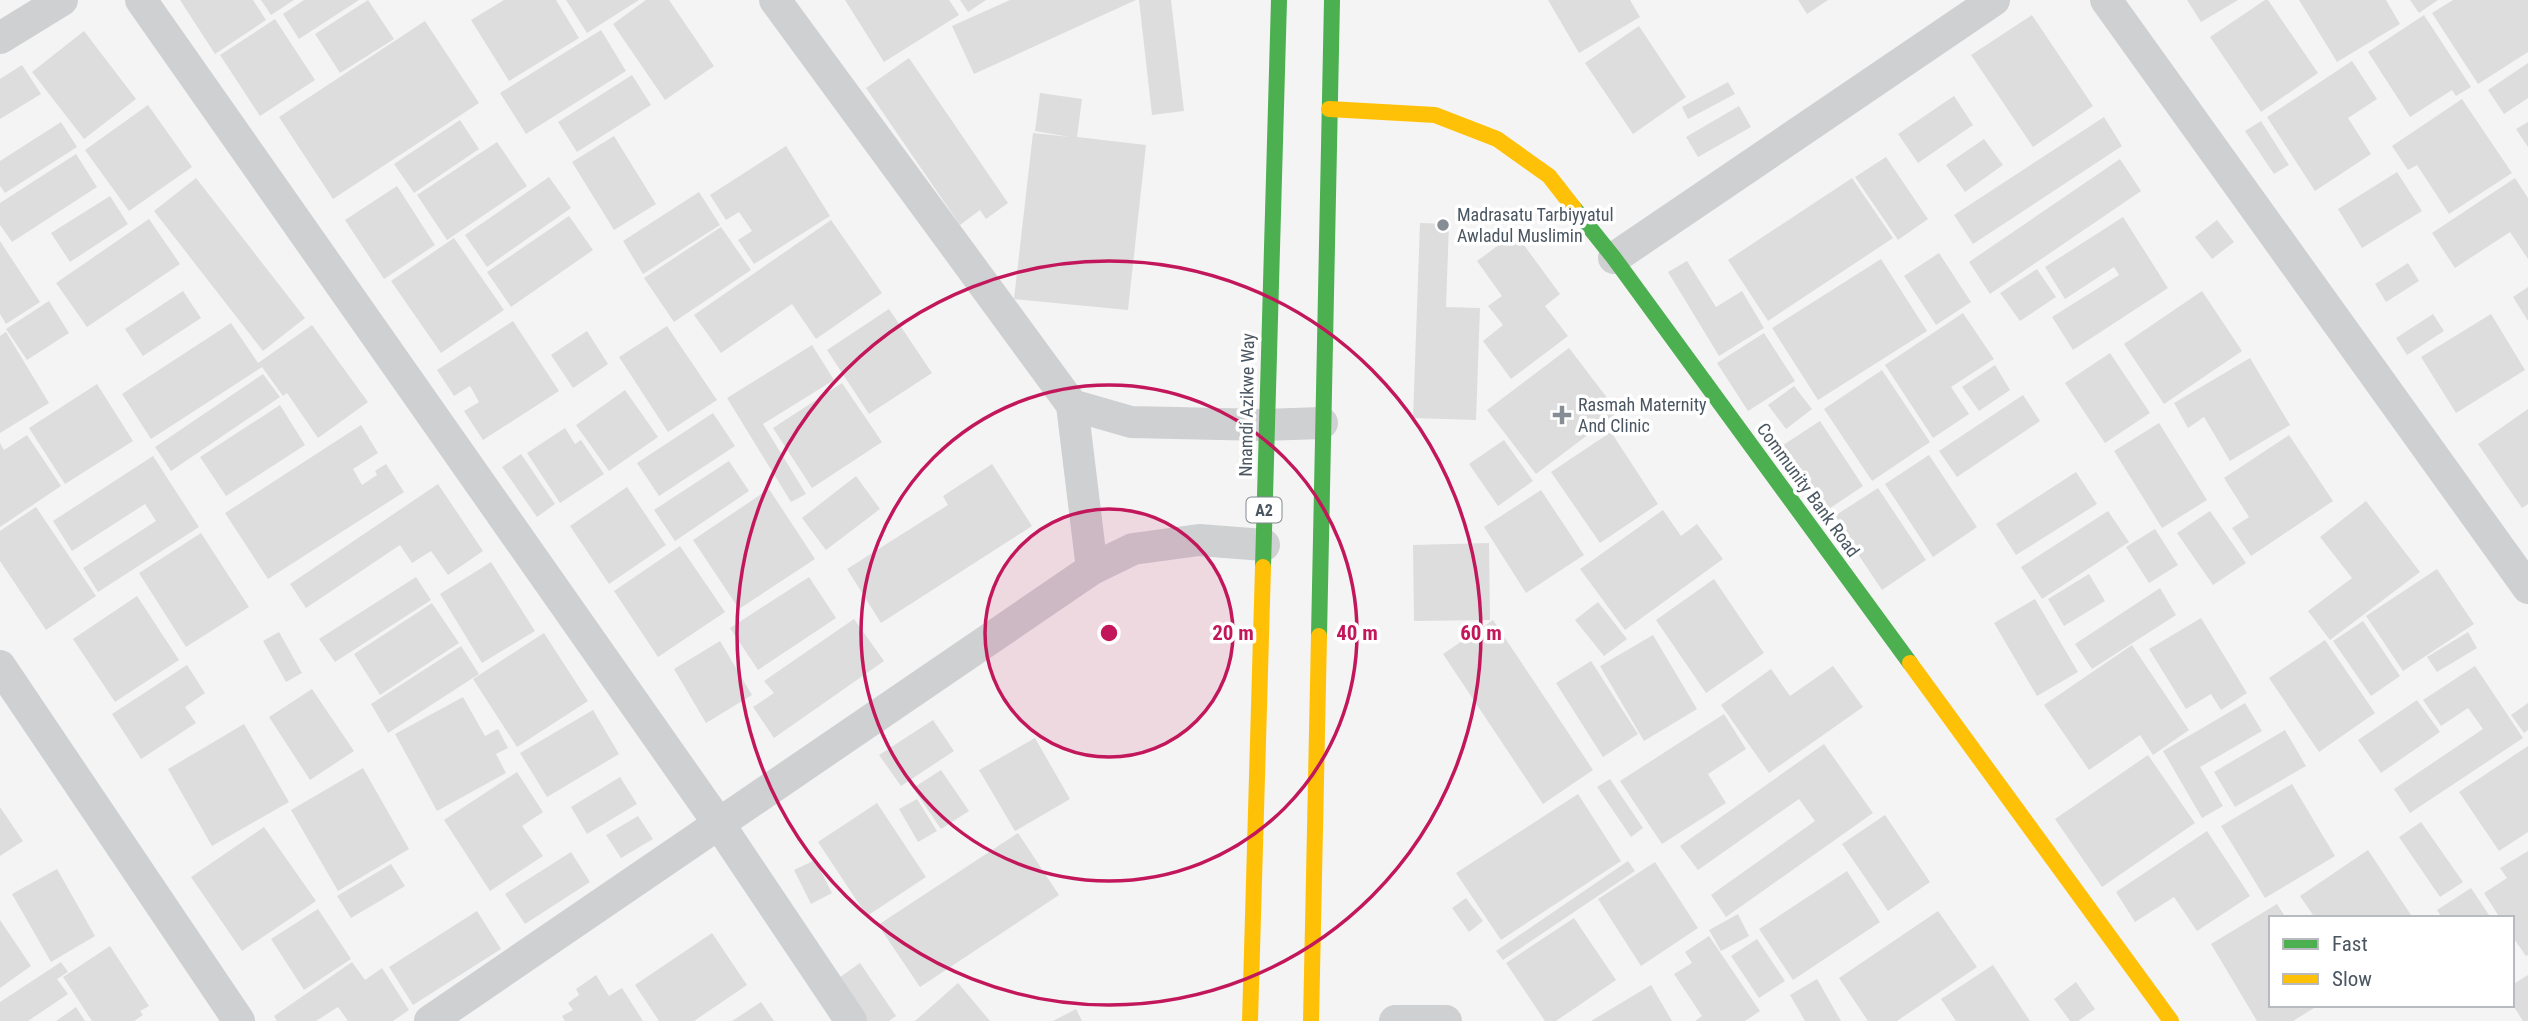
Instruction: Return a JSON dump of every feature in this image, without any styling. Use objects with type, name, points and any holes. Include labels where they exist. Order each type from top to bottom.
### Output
[{"type":"main road","name":"Nnamdi Azikwe Way","points":[[1250,1021],[1279,0]]},
{"type":"main road","points":[[1311,1021],[1332,0]]},
{"type":"main road","name":"Community Bank Road","points":[[1329,109],[1435,115],[1497,139],[1549,176],[1614,258],[2171,1021]]},
{"type":"street","points":[[0,38],[62,0]]},
{"type":"street","points":[[141,0],[719,824],[851,1021]]},
{"type":"street","points":[[775,0],[1072,405],[1092,569]]},
{"type":"street","points":[[1614,258],[1994,0]]},
{"type":"street","points":[[2106,0],[2528,588]]},
{"type":"street","points":[[1072,405],[1132,422],[1265,425],[1322,423]]},
{"type":"street","points":[[430,1021],[1092,569],[1133,549],[1199,540],[1264,545]]},
{"type":"street","points":[[0,666],[239,1021]]},
{"type":"street","points":[[1395,1021],[1446,1021]]},
{"type":"building","points":[[180,0],[253,0],[266,20],[215,54]]},
{"type":"building","points":[[261,0],[294,0],[271,15]]},
{"type":"building","points":[[304,0],[359,0],[299,39],[283,14]]},
{"type":"building","points":[[368,0],[394,39],[340,73],[315,34]]},
{"type":"building","points":[[504,0],[556,0],[579,38],[509,81],[471,20]]},
{"type":"building","points":[[566,0],[639,0],[587,33]]},
{"type":"building","points":[[646,0],[669,0],[714,66],[665,100],[613,24]]},
{"type":"building","points":[[845,0],[949,0],[959,15],[884,62]]},
{"type":"building","points":[[960,0],[986,0],[968,12]]},
{"type":"building","points":[[1010,0],[1136,0],[974,74],[952,26]]},
{"type":"building","points":[[1139,0],[1171,0],[1184,111],[1152,115]]},
{"type":"building","points":[[1548,0],[1630,0],[1640,17],[1579,53]]},
{"type":"building","points":[[1798,0],[1828,0],[1807,14]]},
{"type":"building","points":[[2187,0],[2238,0],[2201,22]]},
{"type":"building","points":[[2268,0],[2318,73],[2261,112],[2210,37]]},
{"type":"building","points":[[2299,0],[2386,0],[2400,24],[2337,62]]},
{"type":"building","points":[[2410,0],[2438,0],[2419,13]]},
{"type":"building","points":[[2453,0],[2528,0],[2528,52],[2478,84],[2432,13]]},
{"type":"building","points":[[2032,15],[2093,106],[2033,147],[1971,55]]},
{"type":"building","points":[[2424,15],[2471,87],[2456,96],[2452,90],[2410,117],[2368,52]]},
{"type":"building","points":[[275,19],[315,80],[260,116],[220,55]]},
{"type":"building","points":[[425,21],[479,103],[333,199],[279,117]]},
{"type":"building","points":[[1639,26],[1686,97],[1633,134],[1585,63]]},
{"type":"building","points":[[601,30],[626,71],[526,134],[500,93]]},
{"type":"building","points":[[84,31],[136,99],[84,139],[32,72]]},
{"type":"building","points":[[909,58],[1008,203],[986,219],[980,210],[960,225],[866,88]]},
{"type":"building","points":[[2352,61],[2377,99],[2348,118],[2371,154],[2315,191],[2267,117]]},
{"type":"building","points":[[2528,63],[2528,98],[2504,114],[2488,90]]},
{"type":"building","points":[[22,65],[41,94],[0,119],[0,79]]},
{"type":"building","points":[[632,75],[651,105],[577,152],[558,122]]},
{"type":"building","points":[[1728,82],[1735,94],[1688,119],[1682,107]]},
{"type":"building","points":[[1040,93],[1082,99],[1077,137],[1146,145],[1128,310],[1014,299],[1033,133],[1070,137],[1035,131]]},
{"type":"building","points":[[1954,96],[1973,125],[1918,163],[1898,134]]},
{"type":"building","points":[[2462,99],[2512,173],[2449,214],[2417,165],[2408,170],[2392,146]]},
{"type":"building","points":[[148,105],[192,167],[129,211],[85,150]]},
{"type":"building","points":[[1739,106],[1751,127],[1698,157],[1686,137]]},
{"type":"building","points":[[2104,117],[2122,146],[1973,244],[1954,215]]},
{"type":"building","points":[[460,120],[479,149],[414,193],[394,164]]},
{"type":"building","points":[[2261,121],[2289,165],[2274,174],[2245,131]]},
{"type":"building","points":[[61,122],[77,147],[5,193],[0,186],[0,161]]},
{"type":"building","points":[[2528,122],[2528,147],[2516,129]]},
{"type":"building","points":[[614,136],[656,204],[614,230],[572,162]]},
{"type":"building","points":[[1984,139],[2003,165],[1965,192],[1946,165]]},
{"type":"building","points":[[497,142],[527,186],[447,240],[417,195]]},
{"type":"building","points":[[786,146],[830,216],[754,264],[738,240],[752,231],[739,212],[726,220],[710,195]]},
{"type":"building","points":[[76,154],[97,187],[12,242],[0,225],[0,203]]},
{"type":"building","points":[[1886,157],[1928,219],[1898,240],[1855,177]]},
{"type":"building","points":[[2120,159],[2141,191],[1990,294],[1969,262]]},
{"type":"building","points":[[2397,172],[2422,211],[2362,248],[2338,209]]},
{"type":"building","points":[[549,177],[571,208],[487,267],[465,235]]},
{"type":"building","points":[[196,178],[305,318],[263,351],[154,211]]},
{"type":"building","points":[[1852,178],[1893,238],[1768,321],[1728,260]]},
{"type":"building","points":[[2515,178],[2528,198],[2528,259],[2510,232],[2455,268],[2432,233]]},
{"type":"building","points":[[397,186],[435,245],[384,279],[345,220]]},
{"type":"building","points":[[699,192],[720,225],[643,274],[623,241]]},
{"type":"building","points":[[110,196],[128,224],[70,262],[51,233]]},
{"type":"building","points":[[569,216],[593,250],[511,307],[487,272]]},
{"type":"building","points":[[2123,217],[2168,288],[2073,350],[2052,317],[2119,275],[2114,267],[2065,299],[2045,267]]},
{"type":"building","points":[[149,219],[180,264],[87,327],[56,283]]},
{"type":"building","points":[[831,220],[882,293],[816,339],[792,304],[721,353],[694,315]]},
{"type":"building","points":[[2217,220],[2234,242],[2212,259],[2195,237]]},
{"type":"building","points":[[1420,223],[1449,224],[1446,307],[1480,308],[1476,420],[1413,418]]},
{"type":"building","points":[[721,227],[751,270],[674,322],[644,278]]},
{"type":"building","points":[[1515,233],[1560,294],[1545,306],[1568,336],[1511,379],[1483,341],[1503,325],[1488,306],[1502,296],[1477,261]]},
{"type":"building","points":[[454,238],[504,310],[441,353],[391,281]]},
{"type":"building","points":[[0,241],[40,302],[6,324],[0,314]]},
{"type":"building","points":[[1939,253],[1971,302],[1936,325],[1904,276]]},
{"type":"building","points":[[1881,259],[1927,331],[1818,400],[1772,328]]},
{"type":"building","points":[[1687,261],[1716,307],[1742,291],[1764,328],[1719,356],[1668,272]]},
{"type":"building","points":[[2408,263],[2419,281],[2386,302],[2375,284]]},
{"type":"building","points":[[2037,269],[2056,297],[2020,321],[2000,293]]},
{"type":"building","points":[[2528,287],[2528,321],[2513,297]]},
{"type":"building","points":[[183,291],[201,318],[143,356],[125,329]]},
{"type":"building","points":[[2202,291],[2242,351],[2164,404],[2124,344]]},
{"type":"building","points":[[49,301],[69,333],[27,360],[6,329]]},
{"type":"building","points":[[889,309],[932,373],[869,414],[827,350]]},
{"type":"building","points":[[1963,313],[1994,359],[1951,387],[1969,414],[1933,438],[1885,365]]},
{"type":"building","points":[[2433,314],[2444,331],[2407,355],[2396,338]]},
{"type":"building","points":[[2491,314],[2525,370],[2456,413],[2421,357]]},
{"type":"building","points":[[513,321],[559,391],[483,440],[464,411],[479,402],[470,386],[454,396],[437,370]]},
{"type":"building","points":[[231,323],[258,363],[312,325],[368,402],[318,438],[287,393],[283,396],[262,367],[151,439],[122,394]]},
{"type":"building","points":[[667,326],[717,400],[668,432],[619,357]]},
{"type":"building","points":[[587,331],[608,364],[573,388],[551,355]]},
{"type":"building","points":[[6,332],[49,403],[0,433],[0,336]]},
{"type":"building","points":[[1764,333],[1795,381],[1748,411],[1717,363]]},
{"type":"building","points":[[812,345],[834,380],[763,424],[806,494],[791,502],[727,398]]},
{"type":"building","points":[[1569,348],[1618,412],[1536,474],[1487,410]]},
{"type":"building","points":[[2110,353],[2150,413],[2105,443],[2065,383]]},
{"type":"building","points":[[2250,358],[2290,425],[2230,461],[2204,417],[2188,428],[2174,403]]},
{"type":"building","points":[[1995,365],[2010,390],[1979,411],[1962,387]]},
{"type":"building","points":[[1882,370],[1930,442],[1872,481],[1824,409]]},
{"type":"building","points":[[263,374],[280,397],[171,471],[155,447]]},
{"type":"building","points":[[842,383],[882,442],[812,488],[773,428]]},
{"type":"building","points":[[97,384],[133,441],[65,484],[29,428]]},
{"type":"building","points":[[1794,386],[1812,409],[1786,429],[1768,405]]},
{"type":"building","points":[[625,390],[658,437],[609,471],[576,425]]},
{"type":"building","points":[[2023,395],[2040,421],[1957,477],[1939,451]]},
{"type":"building","points":[[280,405],[305,445],[226,496],[200,457]]},
{"type":"building","points":[[2528,409],[2528,504],[2522,508],[2478,444]]},
{"type":"building","points":[[713,413],[735,446],[659,496],[637,463]]},
{"type":"building","points":[[1820,421],[1863,486],[1823,513],[1780,447]]},
{"type":"building","points":[[2159,423],[2207,500],[2162,528],[2114,451]]},
{"type":"building","points":[[361,425],[378,453],[353,469],[362,485],[377,475],[375,471],[386,464],[404,492],[268,579],[225,513]]},
{"type":"building","points":[[565,428],[575,444],[581,440],[604,474],[560,503],[527,453]]},
{"type":"building","points":[[1611,432],[1658,504],[1600,543],[1551,472]]},
{"type":"building","points":[[27,435],[61,486],[0,527],[0,443],[4,450]]},
{"type":"building","points":[[2289,435],[2333,501],[2251,556],[2232,528],[2249,517],[2224,478]]},
{"type":"building","points":[[1504,440],[1533,481],[1498,506],[1469,464]]},
{"type":"building","points":[[521,454],[555,504],[537,517],[502,467]]},
{"type":"building","points":[[1929,455],[1977,527],[1933,557],[1885,484]]},
{"type":"building","points":[[153,456],[199,527],[98,592],[83,568],[156,521],[145,504],[72,551],[53,521]]},
{"type":"building","points":[[729,461],[749,491],[675,541],[654,510]]},
{"type":"building","points":[[992,464],[1032,526],[881,623],[847,569],[948,505],[943,496]]},
{"type":"building","points":[[2076,472],[2097,504],[2016,555],[1996,524]]},
{"type":"building","points":[[856,476],[880,509],[826,550],[802,518]]},
{"type":"building","points":[[438,484],[483,551],[448,575],[431,551],[412,563],[400,545],[306,608],[290,584]]},
{"type":"building","points":[[627,487],[666,545],[609,584],[570,526]]},
{"type":"building","points":[[1878,488],[1926,560],[1882,590],[1833,517]]},
{"type":"building","points":[[769,489],[815,559],[739,609],[693,540]]},
{"type":"building","points":[[1541,490],[1584,555],[1526,593],[1484,527]]},
{"type":"building","points":[[2366,501],[2420,572],[2330,640],[2308,611],[2352,578],[2320,537]]},
{"type":"building","points":[[36,507],[96,596],[46,630],[0,561],[0,531]]},
{"type":"building","points":[[1663,510],[1681,536],[1697,524],[1723,559],[1625,630],[1580,569]]},
{"type":"building","points":[[2108,511],[2129,542],[2042,599],[2021,567]]},
{"type":"building","points":[[2210,511],[2246,563],[2213,585],[2177,533]]},
{"type":"building","points":[[2155,529],[2178,565],[2149,583],[2126,547]]},
{"type":"building","points":[[201,533],[249,607],[186,647],[139,573]]},
{"type":"building","points":[[1489,543],[1490,620],[1414,621],[1413,545]]},
{"type":"building","points":[[680,546],[725,612],[658,657],[614,591]]},
{"type":"building","points":[[491,562],[535,631],[482,663],[440,594]]},
{"type":"building","points":[[2437,569],[2474,624],[2403,671],[2366,616]]},
{"type":"building","points":[[2089,574],[2105,601],[2064,626],[2048,599]]},
{"type":"building","points":[[416,577],[431,600],[335,662],[319,639]]},
{"type":"building","points":[[809,577],[836,618],[758,670],[730,628]]},
{"type":"building","points":[[1714,579],[1764,653],[1706,693],[1656,620]]},
{"type":"building","points":[[2160,588],[2176,615],[2092,669],[2075,644]]},
{"type":"building","points":[[137,596],[179,660],[115,702],[73,639]]},
{"type":"building","points":[[2035,599],[2078,672],[2037,696],[1994,623]]},
{"type":"building","points":[[1598,602],[1627,639],[1604,656],[1575,620]]},
{"type":"building","points":[[432,603],[459,643],[380,695],[354,654]]},
{"type":"building","points":[[2201,618],[2247,693],[2221,710],[2211,694],[2186,709],[2149,649]]},
{"type":"building","points":[[854,619],[884,661],[774,738],[753,707],[774,693],[764,681]]},
{"type":"building","points":[[1493,620],[1593,770],[1543,804],[1443,654]]},
{"type":"building","points":[[2363,621],[2400,676],[2371,696],[2333,641]]},
{"type":"building","points":[[279,632],[302,673],[286,682],[263,641]]},
{"type":"building","points":[[2468,632],[2477,648],[2437,672],[2427,657]]},
{"type":"building","points":[[544,633],[588,701],[517,747],[473,679]]},
{"type":"building","points":[[1653,635],[1697,709],[1644,741],[1600,666]]},
{"type":"building","points":[[2325,640],[2375,713],[2319,752],[2269,678]]},
{"type":"building","points":[[720,641],[752,695],[706,723],[674,669]]},
{"type":"building","points":[[2132,645],[2189,730],[2153,755],[2140,735],[2089,770],[2044,705]]},
{"type":"building","points":[[461,646],[479,674],[388,733],[371,704]]},
{"type":"building","points":[[1591,661],[1638,734],[1603,757],[1556,683]]},
{"type":"building","points":[[187,665],[205,693],[185,707],[196,723],[141,759],[112,714]]},
{"type":"building","points":[[1833,666],[1863,707],[1769,773],[1721,705],[1771,669],[1790,696]]},
{"type":"building","points":[[2475,666],[2523,738],[2410,813],[2394,789],[2483,729],[2468,708],[2441,726],[2423,700]]},
{"type":"building","points":[[312,689],[354,751],[310,780],[269,717]]},
{"type":"building","points":[[463,697],[485,736],[498,729],[508,748],[496,754],[506,773],[437,811],[395,734]]},
{"type":"building","points":[[2417,700],[2440,732],[2381,773],[2358,740]]},
{"type":"building","points":[[2245,703],[2262,731],[2200,767],[2223,806],[2202,818],[2163,751]]},
{"type":"building","points":[[2528,703],[2528,730],[2524,733],[2511,715]]},
{"type":"building","points":[[593,710],[619,754],[547,797],[520,753]]},
{"type":"building","points":[[1724,714],[1746,749],[1708,774],[1726,803],[1662,844],[1620,781]]},
{"type":"building","points":[[933,720],[954,751],[901,786],[879,755]]},
{"type":"building","points":[[244,724],[289,802],[212,846],[168,769]]},
{"type":"building","points":[[2285,730],[2306,766],[2235,807],[2214,772]]},
{"type":"building","points":[[1035,738],[1070,799],[1015,831],[979,770]]},
{"type":"building","points":[[1824,744],[1873,813],[1726,917],[1711,895],[1815,821],[1799,799],[1698,870],[1680,846]]},
{"type":"building","points":[[2528,746],[2528,832],[2499,851],[2459,792]]},
{"type":"building","points":[[2148,755],[2195,823],[2102,887],[2055,819]]},
{"type":"building","points":[[363,768],[409,849],[338,891],[291,810]]},
{"type":"building","points":[[941,770],[969,811],[941,829],[913,788]]},
{"type":"building","points":[[517,772],[543,812],[522,826],[543,856],[490,891],[444,820]]},
{"type":"building","points":[[620,777],[637,804],[587,834],[571,807]]},
{"type":"building","points":[[1610,779],[1643,828],[1631,837],[1597,787]]},
{"type":"building","points":[[2292,784],[2335,856],[2265,898],[2221,826]]},
{"type":"building","points":[[1578,794],[1621,861],[1501,940],[1456,873]]},
{"type":"building","points":[[917,799],[937,831],[918,842],[899,809]]},
{"type":"building","points":[[877,803],[926,877],[867,916],[818,842]]},
{"type":"building","points":[[0,807],[23,841],[0,856]]},
{"type":"building","points":[[1885,815],[1930,882],[1888,911],[1842,844]]},
{"type":"building","points":[[638,816],[653,839],[621,858],[606,835]]},
{"type":"building","points":[[2421,822],[2463,882],[2440,897],[2399,837]]},
{"type":"building","points":[[264,827],[316,901],[242,951],[191,877]]},
{"type":"building","points":[[2207,831],[2250,896],[2197,931],[2174,897],[2135,922],[2116,892]]},
{"type":"building","points":[[1018,833],[1059,895],[920,987],[878,925]]},
{"type":"building","points":[[2368,850],[2412,916],[2314,916],[2300,896]]},
{"type":"building","points":[[2528,851],[2526,956],[2514,939],[2514,916],[2499,916],[2484,893],[2507,878],[2500,868]]},
{"type":"building","points":[[571,852],[590,882],[525,924],[505,894]]},
{"type":"building","points":[[815,860],[832,893],[811,904],[794,870]]},
{"type":"building","points":[[1628,861],[1635,871],[1503,960],[1496,951]]},
{"type":"building","points":[[1655,862],[1698,928],[1641,966],[1598,899]]},
{"type":"building","points":[[391,864],[405,886],[351,918],[337,896]]},
{"type":"building","points":[[57,869],[95,936],[51,962],[12,894]]},
{"type":"building","points":[[1847,871],[1880,922],[1793,980],[1759,929]]},
{"type":"building","points":[[2471,888],[2490,916],[2441,916],[2437,910]]},
{"type":"building","points":[[1466,898],[1483,921],[1469,932],[1452,908]]},
{"type":"building","points":[[2277,904],[2285,916],[2269,916],[2269,1007],[2316,1007],[2293,1021],[2257,1021],[2211,944]]},
{"type":"building","points":[[318,909],[351,959],[304,990],[271,939]]},
{"type":"building","points":[[477,911],[501,949],[413,1005],[389,967]]},
{"type":"building","points":[[1938,911],[1977,967],[1897,1021],[1868,1021],[1839,978]]},
{"type":"building","points":[[1738,914],[1749,936],[1721,951],[1709,930]]},
{"type":"building","points":[[1574,918],[1616,980],[1556,1021],[1545,1021],[1506,963]]},
{"type":"building","points":[[0,920],[31,966],[0,988]]},
{"type":"building","points":[[712,933],[747,985],[694,1021],[659,1021],[635,985]]},
{"type":"building","points":[[1709,936],[1760,1011],[1745,1021],[1695,1021],[1702,1016],[1674,974],[1692,963],[1685,952]]},
{"type":"building","points":[[1757,939],[1785,981],[1759,998],[1731,956]]},
{"type":"building","points":[[110,946],[149,1006],[140,1011],[143,1015],[134,1021],[92,1021],[63,977]]},
{"type":"building","points":[[61,962],[68,972],[57,979],[68,994],[28,1021],[0,1021],[0,1002]]},
{"type":"building","points":[[352,962],[365,980],[382,968],[409,1010],[393,1021],[348,1021],[338,1007],[316,1021],[277,1021],[274,1016]]},
{"type":"building","points":[[860,963],[896,1016],[889,1021],[859,1021],[833,982]]},
{"type":"building","points":[[1993,965],[2030,1021],[1956,1021],[1941,999]]},
{"type":"building","points":[[596,975],[609,996],[622,988],[643,1021],[565,1021],[562,1016],[573,1010],[568,1003],[579,995],[576,989]]},
{"type":"building","points":[[2528,975],[2528,1021],[2523,1021],[2514,1007],[2514,984]]},
{"type":"building","points":[[1817,979],[1841,1021],[1805,1021],[1790,995]]},
{"type":"building","points":[[2076,982],[2095,1009],[2078,1021],[2070,1021],[2054,999]]},
{"type":"building","points":[[958,983],[990,1021],[915,1021]]},
{"type":"building","points":[[1651,985],[1672,1021],[1591,1021]]},
{"type":"building","points":[[761,1002],[774,1021],[732,1021]]},
{"type":"building","points":[[76,1007],[85,1021],[56,1021]]},
{"type":"building","points":[[1076,1009],[1082,1021],[1053,1021]]},
{"type":"traffic: fast","points":[[1263,567],[1279,0]]},
{"type":"traffic: fast","points":[[1319,636],[1332,0]]},
{"type":"traffic: fast","points":[[1574,208],[1614,258],[1910,663]]},
{"type":"traffic: slow","points":[[1329,109],[1435,115],[1497,139],[1549,176],[1574,208]]},
{"type":"traffic: slow","points":[[1250,1021],[1263,567]]},
{"type":"traffic: slow","points":[[1311,1021],[1319,636]]},
{"type":"traffic: slow","points":[[1910,663],[2171,1021]]},
{"type":"place","name":"Madrasatu Tarbiyyatul Awladul Muslimin","points":[[1443,225]]},
{"type":"place","name":"Rasmah Maternity And Clinic","points":[[1562,415]]}]
